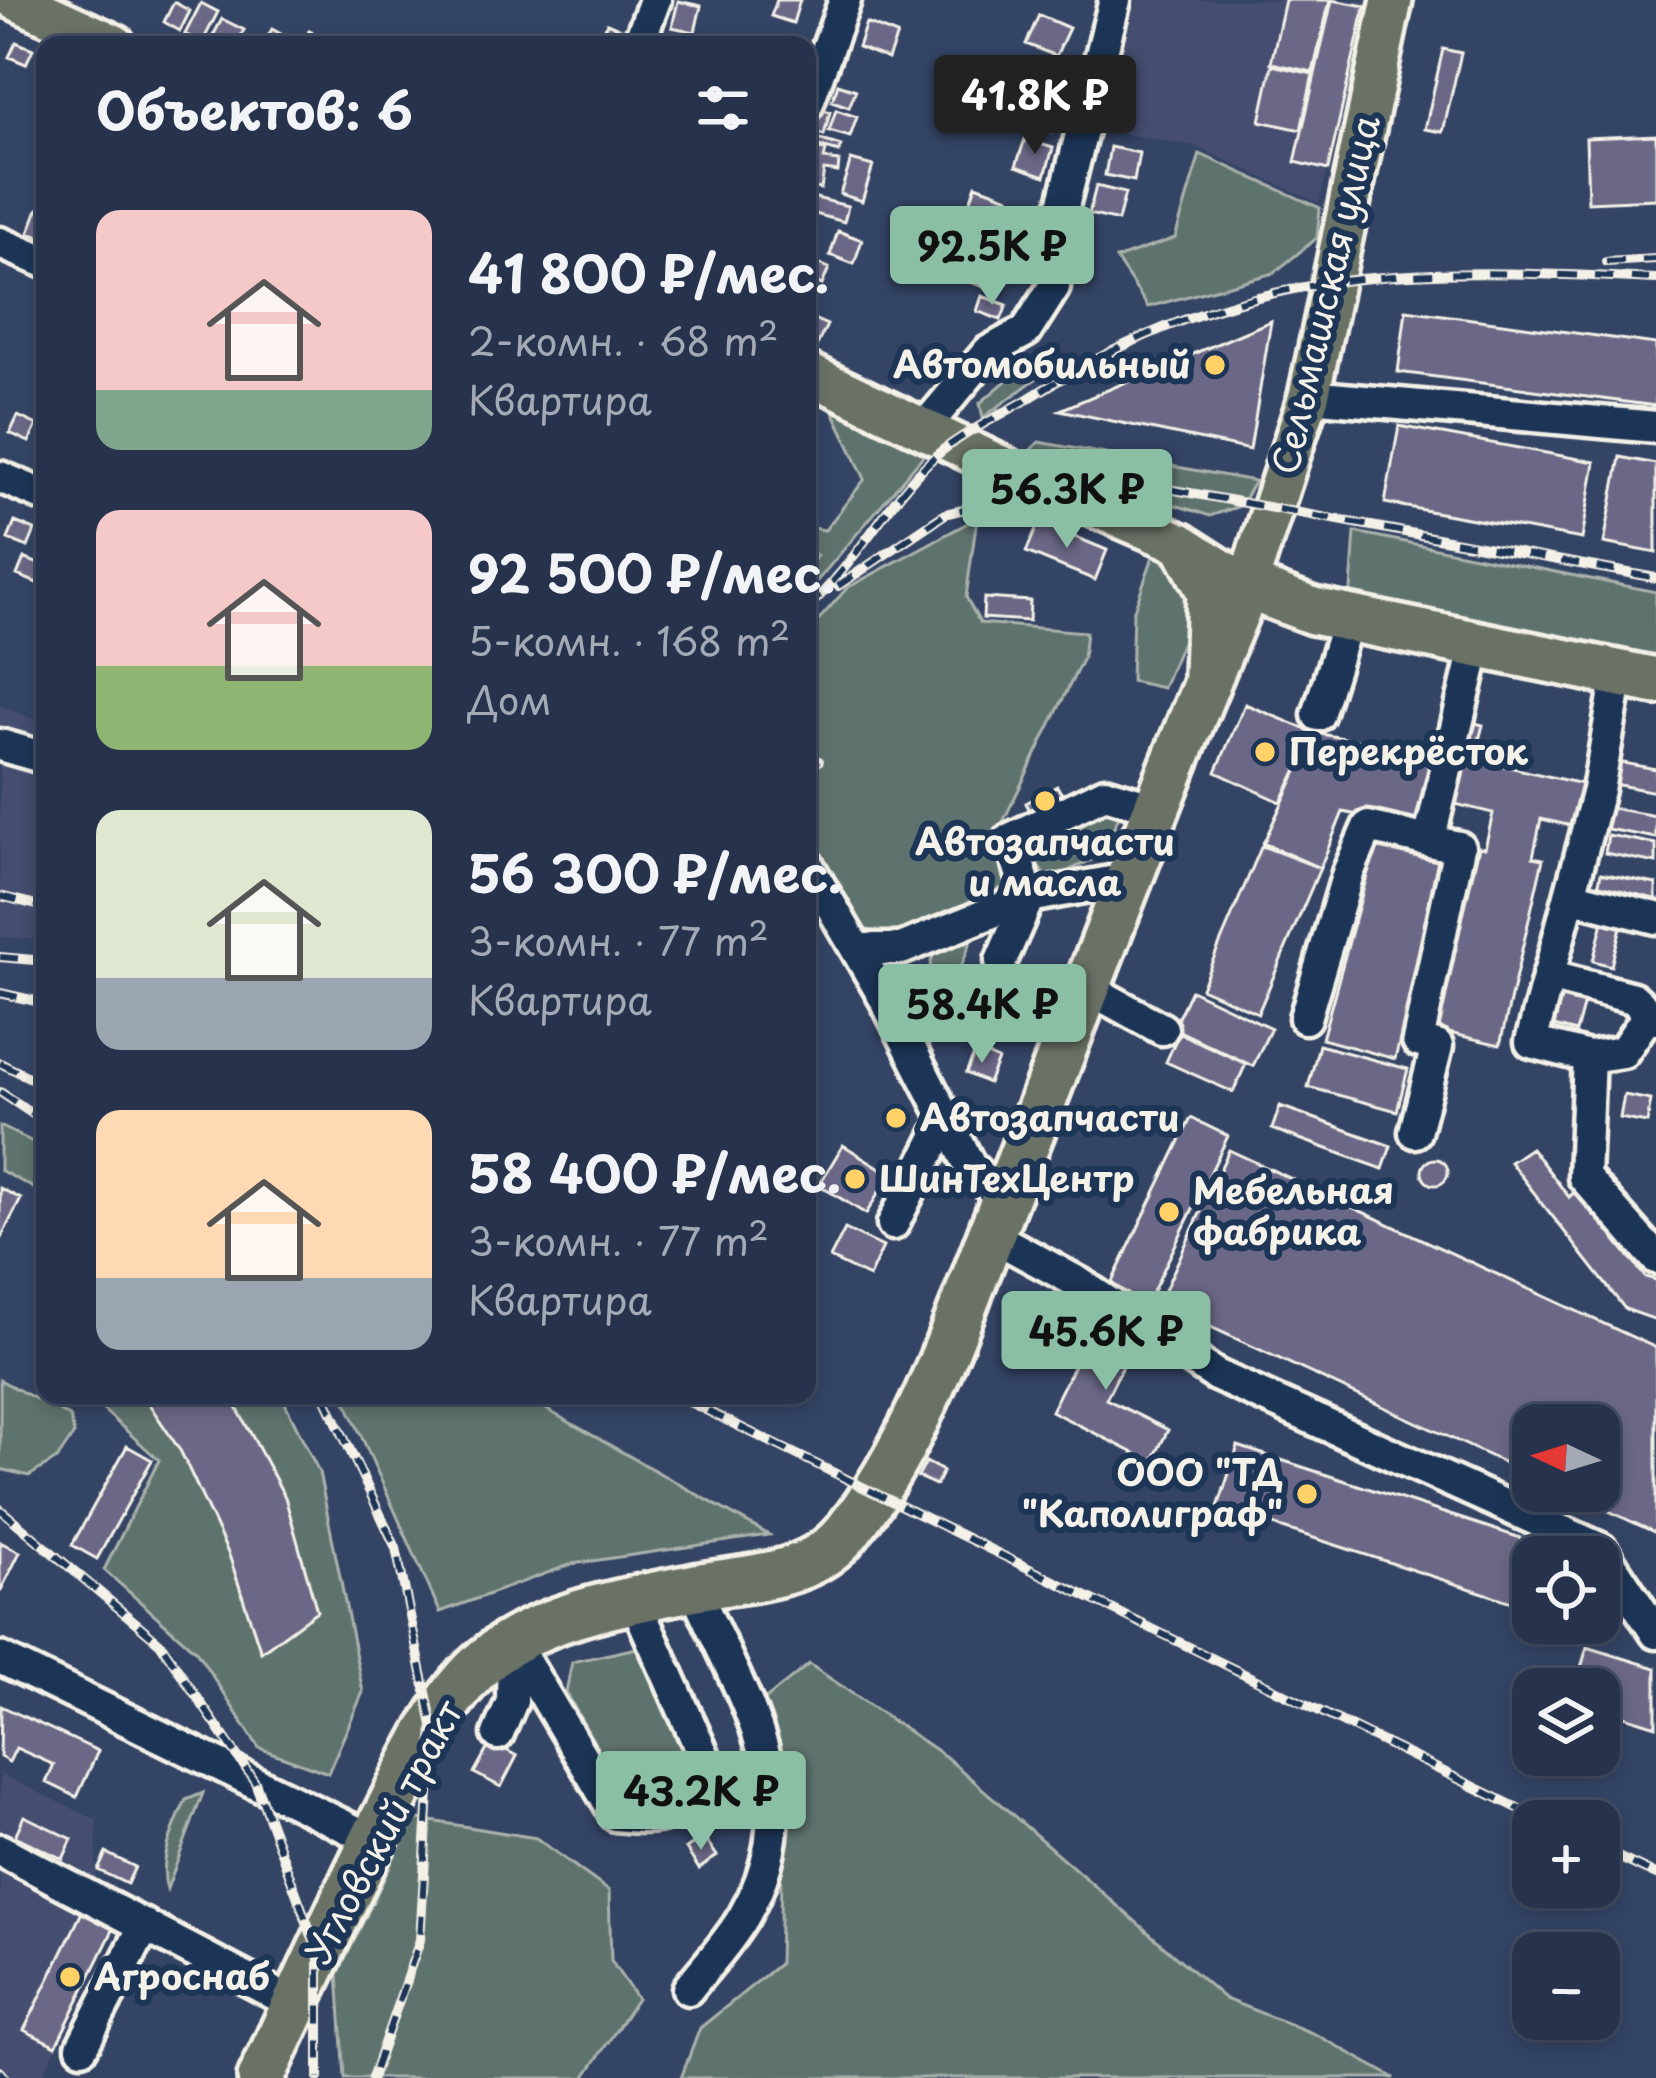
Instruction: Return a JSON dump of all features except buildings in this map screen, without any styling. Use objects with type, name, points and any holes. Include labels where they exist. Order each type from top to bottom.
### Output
[{"type":"highway","points":[[1246,586],[1333,615],[1637,678]]},
{"type":"highway","name":"Сельмашская улица","points":[[872,1496],[916,1416],[998,1218],[1126,879],[1246,586]]},
{"type":"highway","points":[[1195,708],[1210,710],[1245,641],[1275,628],[1319,628],[1333,615]]},
{"type":"highway","name":"Угловский тракт","points":[[261,2078],[373,1840],[460,1687],[513,1642],[635,1601],[771,1577],[812,1560],[844,1537],[872,1496]]},
{"type":"main road","points":[[16,0],[95,36]]},
{"type":"main road","name":"Сельмашская улица","points":[[1246,586],[1309,396],[1392,0]]},
{"type":"main road","points":[[816,377],[1180,543],[1246,586]]},
{"type":"main road","points":[[1180,543],[1233,537],[1272,517],[1278,565],[1333,615]]},
{"type":"main road","points":[[1180,543],[1207,592],[1195,708]]},
{"type":"street","points":[[641,36],[655,0]]},
{"type":"street","points":[[816,81],[845,0]]},
{"type":"street","points":[[924,428],[988,352],[1026,332],[1054,287],[1060,218],[1115,0]]},
{"type":"street","points":[[0,243],[36,258]]},
{"type":"street","points":[[1309,396],[1656,427]]},
{"type":"street","points":[[0,477],[36,492]]},
{"type":"street","points":[[1318,716],[1333,615]]},
{"type":"street","points":[[1429,841],[1476,645]]},
{"type":"street","points":[[1548,976],[1633,998],[1652,1018],[1623,1052],[1589,1057],[1531,1042],[1548,976],[1598,790],[1637,678]]},
{"type":"street","points":[[0,745],[36,755]]},
{"type":"street","points":[[1000,962],[1029,897],[1010,839],[1106,793],[1154,808]]},
{"type":"street","points":[[1305,1018],[1348,873],[1368,826],[1459,848],[1418,1041],[1436,1046],[1415,1132]]},
{"type":"street","points":[[857,949],[901,949],[1029,897],[1126,879]]},
{"type":"street","points":[[816,884],[857,949],[998,1218],[1079,1283],[1216,1375],[1601,1550],[1656,1633]]},
{"type":"street","points":[[1570,896],[1656,918]]},
{"type":"street","points":[[1086,987],[1162,1029]]},
{"type":"street","points":[[1589,1057],[1584,1177],[1656,1257]]},
{"type":"street","points":[[893,1224],[946,1119]]},
{"type":"street","points":[[688,1989],[745,1916],[776,1831],[770,1761],[694,1587]]},
{"type":"street","points":[[513,1642],[616,1815],[661,1819],[693,1799],[710,1770],[635,1601]]},
{"type":"street","points":[[498,1734],[512,1701],[513,1642]]},
{"type":"street","points":[[0,1658],[373,1840]]},
{"type":"street","points":[[0,1850],[296,2005]]},
{"type":"street","points":[[82,2047],[145,1925]]},
{"type":"shaded area","points":[[1137,0],[1368,0],[1319,203],[1195,146],[1098,129],[1129,10]]},
{"type":"shaded area","points":[[0,706],[36,720],[36,939],[0,937]]},
{"type":"shaded area","points":[[0,1774],[97,1820],[96,1878],[125,1901],[42,2078],[0,2078]]},
{"type":"green space","points":[[1200,154],[1320,208],[1317,238],[1274,273],[1148,307],[1116,259],[1175,238]]},
{"type":"green space","points":[[1033,358],[1045,372],[983,418],[980,403]]},
{"type":"green space","points":[[832,409],[927,451],[816,582],[816,528],[825,530],[865,479]]},
{"type":"green space","points":[[1039,442],[1255,481],[1240,506],[1210,516],[1023,457]]},
{"type":"green space","points":[[977,518],[966,597],[980,623],[1086,632],[1083,658],[997,834],[1018,880],[909,938],[863,929],[816,848],[816,623],[847,588]]},
{"type":"green space","points":[[1355,532],[1656,592],[1656,661],[1350,603]]},
{"type":"green space","points":[[1154,554],[1172,570],[1188,600],[1185,632],[1163,688],[1131,681],[1133,613]]},
{"type":"green space","points":[[1112,806],[1120,814],[1100,856],[1048,880],[1028,853],[1037,846],[1048,854],[1080,838],[1082,820]]},
{"type":"green space","points":[[968,930],[970,944],[959,972],[945,978],[930,966],[936,945]]},
{"type":"green space","points":[[0,1126],[36,1144],[36,1189],[0,1170]]},
{"type":"green space","points":[[0,1380],[36,1399],[36,1404],[70,1417],[74,1434],[57,1459],[29,1476],[0,1469]]},
{"type":"green space","points":[[285,1404],[319,1472],[363,1692],[328,1773],[259,1748],[196,1651],[104,1570],[159,1460],[100,1407]]},
{"type":"green space","points":[[347,1404],[537,1404],[769,1535],[572,1564],[440,1612]]},
{"type":"green space","points":[[646,1646],[687,1754],[632,1791],[620,1790],[566,1692],[572,1662]]},
{"type":"green space","points":[[809,1664],[946,1757],[1225,1999],[1315,2034],[1395,2078],[681,2078],[700,2028],[779,1964],[783,1785],[762,1702]]},
{"type":"green space","points":[[203,1793],[167,1889],[164,1867],[172,1832],[186,1800]]},
{"type":"green space","points":[[413,1818],[536,1838],[609,1891],[611,1961],[637,1999],[584,2078],[345,2078],[338,1974]]},
{"type":"railway","points":[[1606,262],[1656,259]]},
{"type":"railway","points":[[816,599],[914,478],[941,452],[1110,352],[1185,320],[1259,297],[1332,282],[1407,275],[1656,279]]},
{"type":"railway","points":[[838,586],[945,514],[1055,486],[1130,482],[1656,578]]},
{"type":"railway","points":[[0,896],[36,905]]},
{"type":"railway","points":[[0,957],[36,960]]},
{"type":"railway","points":[[0,993],[36,1001]]},
{"type":"railway","points":[[0,1063],[36,1081]]},
{"type":"railway","points":[[0,1092],[36,1116]]},
{"type":"railway","points":[[328,1404],[396,1548],[433,1726],[420,1940],[372,2078]]},
{"type":"railway","points":[[693,1404],[1512,1805]]},
{"type":"railway","points":[[0,1509],[160,1643],[255,1782],[319,1955],[319,2078]]},
{"type":"railway","points":[[1620,1858],[1656,1875]]},
{"type":"railway","points":[[0,2071],[6,2078]]},
{"type":"place","name":"Автомобильный","points":[[1215,365]]},
{"type":"place","name":"Перекрёсток","points":[[1265,752]]},
{"type":"place","name":"Автозапчасти и масла","points":[[1045,801]]},
{"type":"place","name":"Автозапчасти","points":[[896,1118]]},
{"type":"place","name":"ШинТехЦентр","points":[[855,1179]]},
{"type":"place","name":"Мебельная фабрика","points":[[1169,1212]]},
{"type":"place","name":"ООО \"ТД \"Каполиграф\"","points":[[1307,1494]]},
{"type":"place","name":"Агроснаб","points":[[70,1977]]}]
